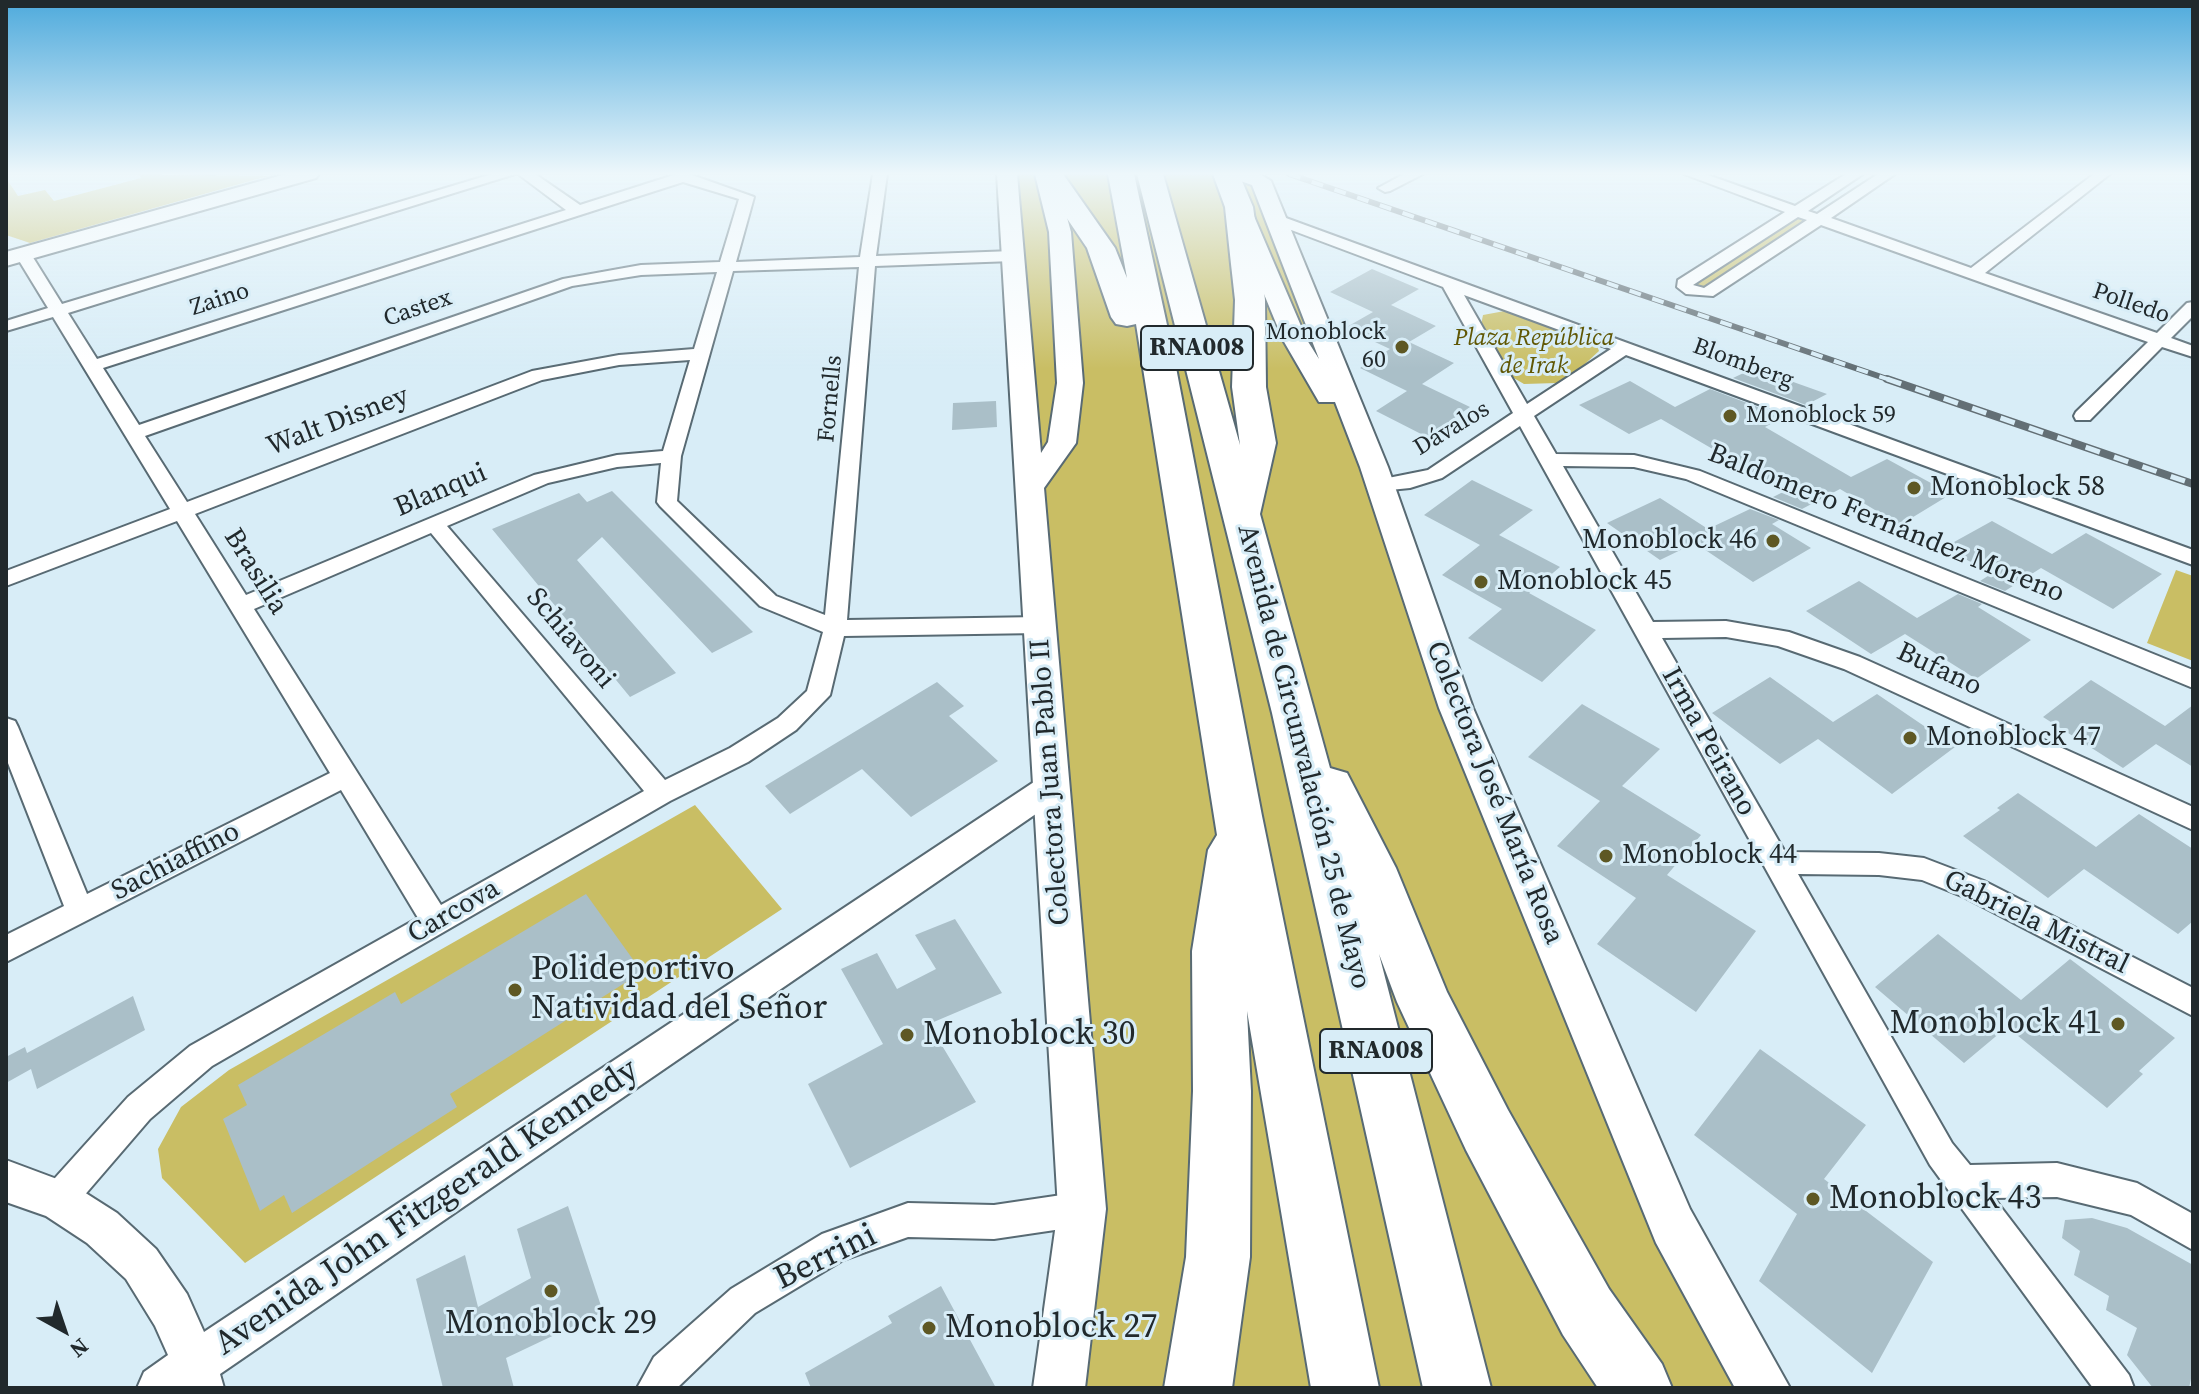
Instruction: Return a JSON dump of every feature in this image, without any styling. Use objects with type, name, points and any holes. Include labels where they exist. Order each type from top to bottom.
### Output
[{"type":"highway","points":[[1094,239],[1101,248],[1127,317],[1158,357]]},
{"type":"highway","name":"Avenida de Circunvalación 25 de Mayo","points":[[1147,239],[1158,357],[1238,816],[1345,1388]]},
{"type":"highway","name":"Avenida de Circunvalación 25 de Mayo","points":[[1160,239],[1243,516],[1294,713],[1457,1388]]},
{"type":"highway","points":[[1241,239],[1250,300],[1249,387],[1258,443],[1243,516]]},
{"type":"highway","points":[[1294,713],[1371,868],[1424,1002],[1487,1130],[1586,1312],[1638,1388]]},
{"type":"highway","name":"RNA008","points":[[1198,1388],[1218,1257],[1222,1091],[1218,951],[1238,816]]},
{"type":"main road","points":[[11,257],[75,239]]},
{"type":"main road","name":"Colectora Juan Pablo II","points":[[1012,239],[1082,1209],[1059,1388]]},
{"type":"main road","points":[[1030,487],[1062,443],[1070,383],[1060,239]]},
{"type":"main road","points":[[1255,239],[1295,340],[1377,476]]},
{"type":"main road","name":"Colectora José María Rosa","points":[[1283,239],[1377,476],[1456,708],[1603,1064],[1673,1226],[1764,1388]]},
{"type":"street","points":[[6,326],[292,239]]},
{"type":"street","name":"Zaino","points":[[92,366],[490,239]]},
{"type":"street","name":"Zaino","points":[[727,269],[735,239]]},
{"type":"street","name":"Fornells","points":[[835,628],[870,239]]},
{"type":"street","name":"Blomberg","points":[[1329,239],[2193,558]]},
{"type":"street","points":[[1754,239],[1684,283],[1685,287],[1707,293],[1790,239]]},
{"type":"street","name":"Polledo","points":[[1873,239],[2193,352]]},
{"type":"street","points":[[1973,274],[2018,239]]},
{"type":"street","name":"Castex","points":[[134,433],[569,282],[641,270],[1013,256]]},
{"type":"street","name":"Brasilia","points":[[11,257],[57,310],[436,922]]},
{"type":"street","points":[[727,269],[699,354],[671,456],[667,502],[768,601],[835,628],[1040,625]]},
{"type":"street","name":"Irma Peirano","points":[[1450,284],[1941,1154],[2116,1388]]},
{"type":"street","points":[[2083,416],[2193,307]]},
{"type":"street","name":"Dávalos","points":[[1377,476],[1410,482],[1435,474],[1624,348]]},
{"type":"street","name":"Walt Disney","points":[[6,579],[538,375],[619,360],[699,354]]},
{"type":"street","name":"Blanqui","points":[[240,606],[541,479],[574,469],[671,456]]},
{"type":"street","name":"Baldomero Fernández Moreno","points":[[1550,460],[1634,461],[1693,475],[2193,679]]},
{"type":"street","name":"Schiavoni","points":[[434,524],[661,794]]},
{"type":"street","name":"Carcova","points":[[58,1200],[139,1108],[201,1056],[661,794],[739,755],[787,724],[818,695],[835,628]]},
{"type":"street","name":"Bufano","points":[[1646,630],[1726,629],[1781,638],[1852,663],[2193,819]]},
{"type":"street","points":[[6,727],[80,910]]},
{"type":"street","name":"Sachiaffino","points":[[6,949],[346,776]]},
{"type":"street","name":"Avenida John Fitzgerald Kennedy","points":[[185,1380],[1051,787]]},
{"type":"street","name":"Gabriela Mistral","points":[[1776,863],[1879,864],[1924,869],[1974,889],[2193,1003]]},
{"type":"street","points":[[1962,1182],[2057,1180],[2137,1200],[2193,1233]]},
{"type":"street","points":[[6,1181],[58,1200],[102,1228],[141,1264],[171,1310],[185,1380]]},
{"type":"street","name":"Berrini","points":[[655,1388],[667,1370],[743,1301],[834,1246],[908,1220],[994,1222],[1082,1209]]},
{"type":"green space","points":[[18,239],[44,239],[30,243]]},
{"type":"green space","points":[[1012,239],[1284,239],[1406,567],[1764,1388],[1059,1388],[1082,1208]]},
{"type":"green space","points":[[1763,239],[1776,239],[1701,288],[1692,285]]},
{"type":"green space","name":"Plaza República de Irak","points":[[1510,310],[1596,343],[1599,351],[1573,375],[1557,383],[1524,384],[1512,377],[1481,325],[1483,315]]},
{"type":"green space","points":[[2176,570],[2193,576],[2193,661],[2147,643]]},
{"type":"green space","name":"Polideportivo Natividad del Señor","points":[[695,805],[782,909],[245,1263],[162,1178],[158,1149],[181,1107],[229,1070]]},
{"type":"building","name":"Monoblock 60","points":[[1372,269],[1419,289],[1391,305],[1436,326],[1409,342],[1454,363],[1422,384],[1470,407],[1427,437],[1376,411],[1407,391],[1360,368],[1390,349],[1345,328],[1373,312],[1330,292]]},
{"type":"building","points":[[1754,368],[1827,394],[1806,405],[1733,378]]},
{"type":"building","points":[[1630,381],[1675,407],[1710,389],[1784,417],[1765,427],[1851,477],[1887,459],[1951,494],[1900,525],[1840,489],[1802,509],[1773,497],[1785,491],[1661,419],[1629,434],[1579,405]]},
{"type":"building","points":[[996,401],[997,427],[952,430],[953,403]]},
{"type":"building","name":"Monoblock 45","points":[[1472,480],[1533,510],[1499,535],[1560,567],[1529,593],[1596,630],[1542,682],[1468,638],[1502,609],[1442,575],[1480,545],[1424,515]]},
{"type":"building","points":[[612,491],[753,632],[712,653],[602,537],[577,560],[676,673],[630,697],[492,529],[579,493],[587,502]]},
{"type":"building","name":"Monoblock 46","points":[[1660,498],[1708,529],[1750,509],[1779,520],[1772,524],[1811,548],[1753,582],[1695,543],[1660,560],[1607,523]]},
{"type":"building","points":[[1992,521],[2052,554],[2086,533],[2162,574],[2113,609],[2041,568],[2005,591],[1980,581],[1991,574],[1945,547]]},
{"type":"building","points":[[1859,581],[1917,618],[1958,594],[1982,604],[1978,607],[2031,640],[1976,679],[1905,634],[1871,654],[1806,611]]},
{"type":"building","name":"Monoblock 47","points":[[1770,677],[1833,722],[1877,694],[1955,747],[1892,794],[1818,739],[1780,764],[1712,713]]},
{"type":"building","points":[[2091,680],[2165,726],[2193,705],[2193,767],[2156,744],[2123,768],[2043,717]]},
{"type":"building","points":[[937,682],[964,706],[949,716],[998,761],[911,817],[862,769],[790,814],[765,786]]},
{"type":"building","name":"Monoblock 44","points":[[1582,704],[1660,749],[1622,786],[1701,835],[1667,875],[1756,931],[1696,1012],[1597,944],[1636,898],[1557,846],[1600,801],[1528,757]]},
{"type":"building","points":[[2018,793],[2096,847],[2139,814],[2193,849],[2193,921],[2178,934],[2084,869],[2048,898],[1963,836]]},
{"type":"building","points":[[586,894],[642,972],[450,1094],[457,1107],[292,1213],[284,1195],[260,1211],[223,1119],[247,1105],[238,1085],[395,992],[401,1004]]},
{"type":"building","name":"Monoblock 30","points":[[955,919],[1002,993],[929,1024],[976,1102],[850,1168],[808,1084],[883,1044],[841,969],[877,953],[897,989],[936,969],[915,935]]},
{"type":"building","name":"Monoblock 41","points":[[1938,934],[2021,1000],[2070,959],[2175,1038],[2139,1071],[2143,1074],[2107,1108],[2007,1027],[1964,1063],[1875,987]]},
{"type":"building","points":[[133,996],[145,1030],[37,1089],[31,1069],[6,1083],[6,1057],[25,1047],[27,1053]]},
{"type":"building","name":"Monoblock 43","points":[[1760,1049],[1866,1125],[1824,1179],[1933,1262],[1872,1373],[1759,1281],[1797,1214],[1694,1135]]},
{"type":"building","name":"Monoblock 29","points":[[568,1206],[603,1312],[506,1358],[514,1388],[443,1388],[416,1279],[465,1255],[478,1307],[531,1278],[517,1229]]},
{"type":"building","points":[[2092,1218],[2127,1228],[2193,1265],[2193,1370],[2189,1388],[2153,1388],[2127,1355],[2137,1328],[2106,1310],[2109,1296],[2074,1275],[2080,1251],[2062,1238],[2065,1220]]},
{"type":"building","name":"Monoblock 27","points":[[941,1286],[996,1388],[811,1388],[805,1373],[892,1323],[888,1316]]},
{"type":"railway","points":[[1479,239],[1893,381]]},
{"type":"railway","points":[[1887,379],[2193,484]]},
{"type":"place","name":"Monoblock 60","points":[[1402,347]]},
{"type":"place","name":"Monoblock 59","points":[[1730,416]]},
{"type":"place","name":"Monoblock 58","points":[[1914,488]]},
{"type":"place","name":"Monoblock 46","points":[[1773,541]]},
{"type":"place","name":"Monoblock 45","points":[[1481,582]]},
{"type":"place","name":"Monoblock 47","points":[[1910,738]]},
{"type":"place","name":"Monoblock 44","points":[[1606,856]]},
{"type":"place","name":"Polideportivo Natividad del Señor","points":[[515,990]]},
{"type":"place","name":"Monoblock 41","points":[[2118,1024]]},
{"type":"place","name":"Monoblock 30","points":[[907,1035]]},
{"type":"place","name":"Monoblock 43","points":[[1813,1199]]},
{"type":"place","name":"Monoblock 29","points":[[551,1291]]},
{"type":"place","name":"Monoblock 27","points":[[929,1328]]}]
